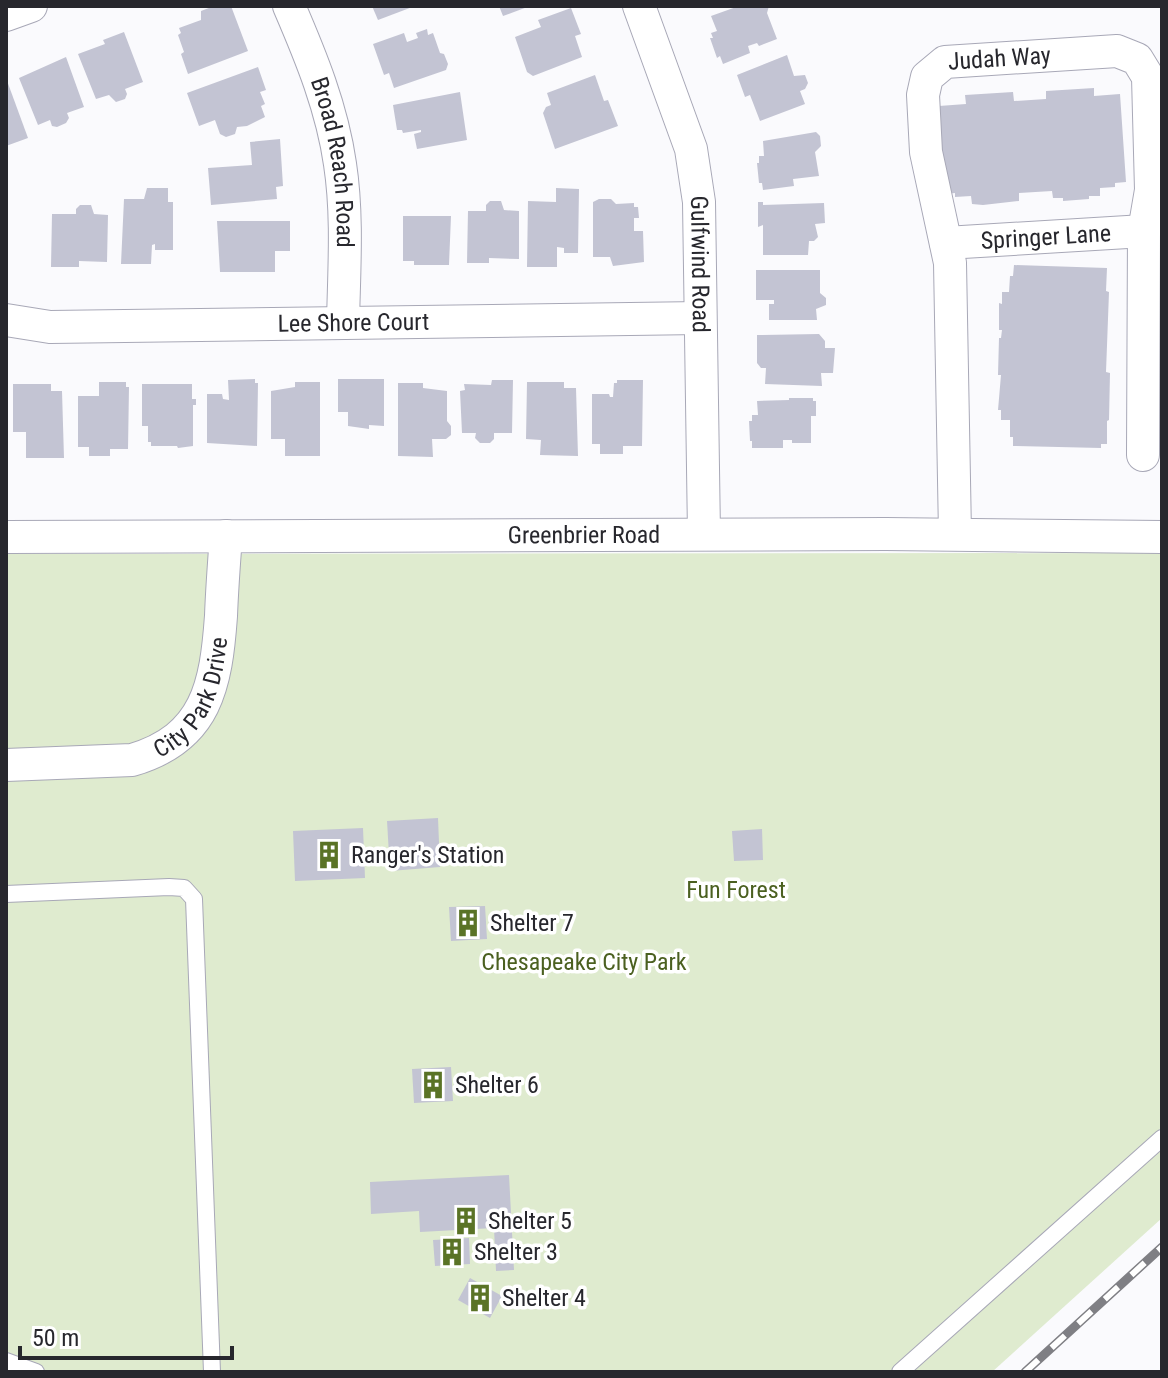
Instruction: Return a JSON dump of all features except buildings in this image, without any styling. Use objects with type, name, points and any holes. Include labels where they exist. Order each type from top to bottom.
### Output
[{"type":"street","points":[[6,15],[31,6]]},
{"type":"street","name":"Broad Reach Road","points":[[289,6],[329,110],[341,164],[345,229],[343,323]]},
{"type":"street","name":"Gulfwind Road","points":[[639,6],[691,149],[699,202],[704,534]]},
{"type":"street","name":"Judah Way","points":[[955,534],[950,263],[926,152],[923,95],[927,77],[945,62],[1117,51],[1137,59],[1148,77],[1151,190],[1144,231],[1143,455]]},
{"type":"street","name":"Springer Lane","points":[[946,243],[1144,231]]},
{"type":"street","name":"Lee Shore Court","points":[[6,320],[50,327],[700,318]]},
{"type":"street","name":"Greenbrier Road","points":[[6,537],[955,534],[1162,537]]},
{"type":"street","name":"City Park Drive","points":[[6,765],[132,760],[152,754],[178,739],[198,716],[212,688],[218,656],[226,536]]},
{"type":"lane","points":[[6,894],[169,887],[184,888],[194,899],[212,1372]]},
{"type":"lane","points":[[900,1372],[1162,1138]]},
{"type":"lane","points":[[6,1361],[36,1372]]},
{"type":"green space","name":"Chesapeake City Park","points":[[1162,553],[1162,1218],[992,1372],[6,1372],[6,554]]},
{"type":"railway","points":[[1025,1372],[1162,1247]]},
{"type":"place","name":"Ranger's Station","points":[[329,855]]},
{"type":"place","name":"Shelter 7","points":[[468,923]]},
{"type":"place","name":"Shelter 6","points":[[433,1085]]},
{"type":"place","name":"Shelter 5","points":[[466,1221]]},
{"type":"place","name":"Shelter 3","points":[[452,1252]]},
{"type":"place","name":"Shelter 4","points":[[480,1298]]},
{"type":"park label","name":"Fun Forest","points":[[736,890]]}]
